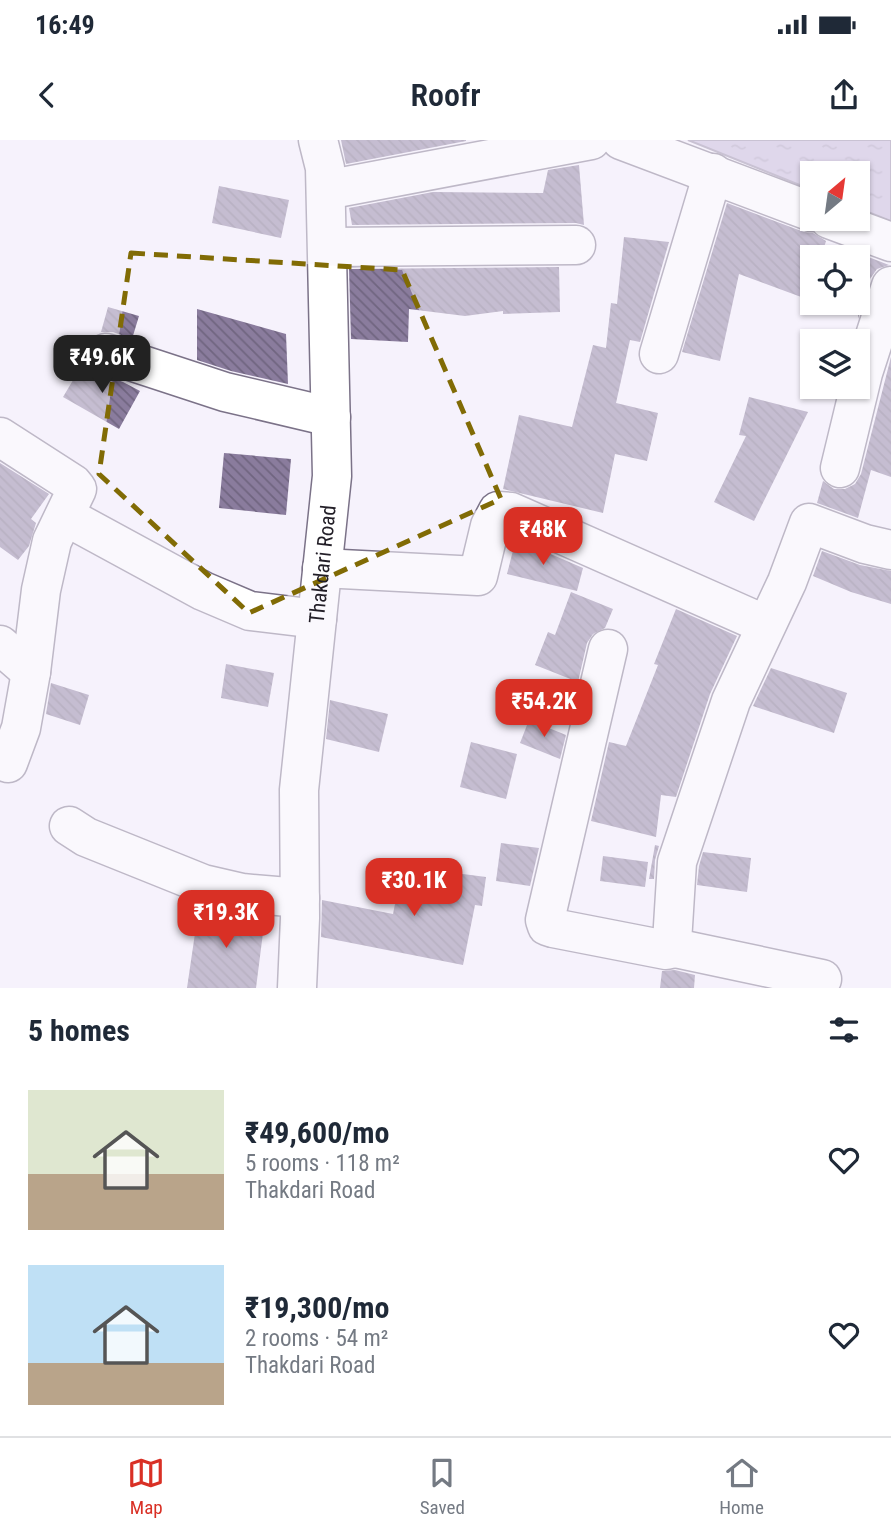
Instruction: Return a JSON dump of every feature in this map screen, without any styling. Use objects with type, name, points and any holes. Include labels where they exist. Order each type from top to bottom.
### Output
[{"type":"street","name":"Thakdari Road","points":[[297,988],[299,790],[332,476],[326,190],[325,168],[318,140]]},
{"type":"street","points":[[326,190],[591,140]]},
{"type":"street","points":[[621,140],[662,146],[713,173],[800,207]]},
{"type":"street","points":[[659,354],[713,173]]},
{"type":"street","points":[[861,231],[891,242]]},
{"type":"street","points":[[328,247],[576,245]]},
{"type":"street","points":[[840,468],[863,373],[891,286]]},
{"type":"street","points":[[106,353],[225,392],[331,417]]},
{"type":"street","points":[[0,437],[77,489],[52,541],[41,590],[21,728],[8,763]]},
{"type":"street","points":[[323,568],[478,576],[489,526],[498,511],[511,512],[766,625]]},
{"type":"street","points":[[65,516],[202,591],[250,611],[317,620]]},
{"type":"street","points":[[675,948],[672,943],[677,862],[731,701],[787,582],[809,523],[865,544],[891,550]]},
{"type":"street","points":[[0,645],[31,671]]},
{"type":"street","points":[[608,649],[545,920],[547,926],[666,950],[675,948],[822,979]]},
{"type":"street","points":[[69,826],[86,837],[204,884],[242,893],[300,898]]},
{"type":"highlighted area","points":[[131,253],[402,270],[501,499],[249,613],[99,474]]},
{"type":"water","points":[[688,140],[891,140],[891,221],[870,213],[870,161],[800,161],[800,185]]},
{"type":"building","points":[[341,140],[466,140],[466,141],[346,164]]},
{"type":"building","points":[[579,165],[584,225],[352,225],[349,208],[433,192],[543,193],[548,170]]},
{"type":"building","points":[[219,186],[289,200],[281,238],[212,223]]},
{"type":"building","points":[[727,203],[800,231],[813,233],[826,241],[825,245],[800,245],[800,297],[739,274],[720,361],[682,352]]},
{"type":"building","points":[[624,237],[669,242],[640,342],[630,340],[616,403],[658,413],[647,461],[615,454],[603,513],[503,489],[519,415],[572,427],[593,345],[606,348],[611,303],[617,304]]},
{"type":"building","points":[[870,258],[889,265],[877,269],[870,279]]},
{"type":"building","points":[[559,267],[560,312],[503,314],[503,311],[465,316],[409,309],[408,342],[351,339],[349,269]]},
{"type":"building","points":[[108,307],[139,316],[132,339],[113,332],[101,332]]},
{"type":"building","points":[[197,309],[286,334],[288,384],[197,360]]},
{"type":"building","points":[[891,357],[891,477],[871,470],[858,518],[817,503],[823,481],[834,489],[845,489],[855,484],[861,474]]},
{"type":"building","points":[[85,360],[90,368],[140,391],[119,429],[63,397]]},
{"type":"building","points":[[749,397],[808,412],[754,521],[714,502],[746,436],[739,435]]},
{"type":"building","points":[[224,453],[291,459],[286,515],[219,508]]},
{"type":"building","points":[[0,463],[49,494],[31,519],[36,523],[29,546],[18,560],[0,547]]},
{"type":"building","points":[[516,539],[583,568],[577,591],[507,574]]},
{"type":"building","points":[[822,551],[860,565],[891,571],[891,604],[851,592],[813,576]]},
{"type":"building","points":[[571,592],[613,609],[605,628],[593,634],[587,643],[578,682],[535,665],[548,632],[555,635]]},
{"type":"building","points":[[676,609],[737,636],[710,694],[676,797],[661,795],[656,837],[591,821],[609,742],[626,746],[658,665],[654,664]]},
{"type":"building","points":[[226,664],[274,673],[268,707],[221,698]]},
{"type":"building","points":[[771,668],[847,693],[834,733],[753,706]]},
{"type":"building","points":[[51,683],[89,695],[80,725],[46,714]]},
{"type":"building","points":[[330,700],[388,714],[379,752],[326,739]]},
{"type":"building","points":[[529,720],[566,735],[560,759],[520,743]]},
{"type":"building","points":[[471,742],[517,754],[506,799],[460,787]]},
{"type":"building","points":[[501,843],[539,848],[530,886],[496,881]]},
{"type":"building","points":[[655,845],[659,846],[654,879],[649,879]]},
{"type":"building","points":[[703,852],[751,858],[747,892],[697,885]]},
{"type":"building","points":[[603,856],[648,862],[645,887],[600,881]]},
{"type":"building","points":[[409,867],[486,877],[482,906],[475,905],[463,965],[321,937],[322,900],[393,914],[396,899],[405,901]]},
{"type":"building","points":[[199,906],[265,917],[256,988],[187,988]]},
{"type":"building","points":[[675,970],[695,975],[694,988],[660,988],[662,971]]}]
